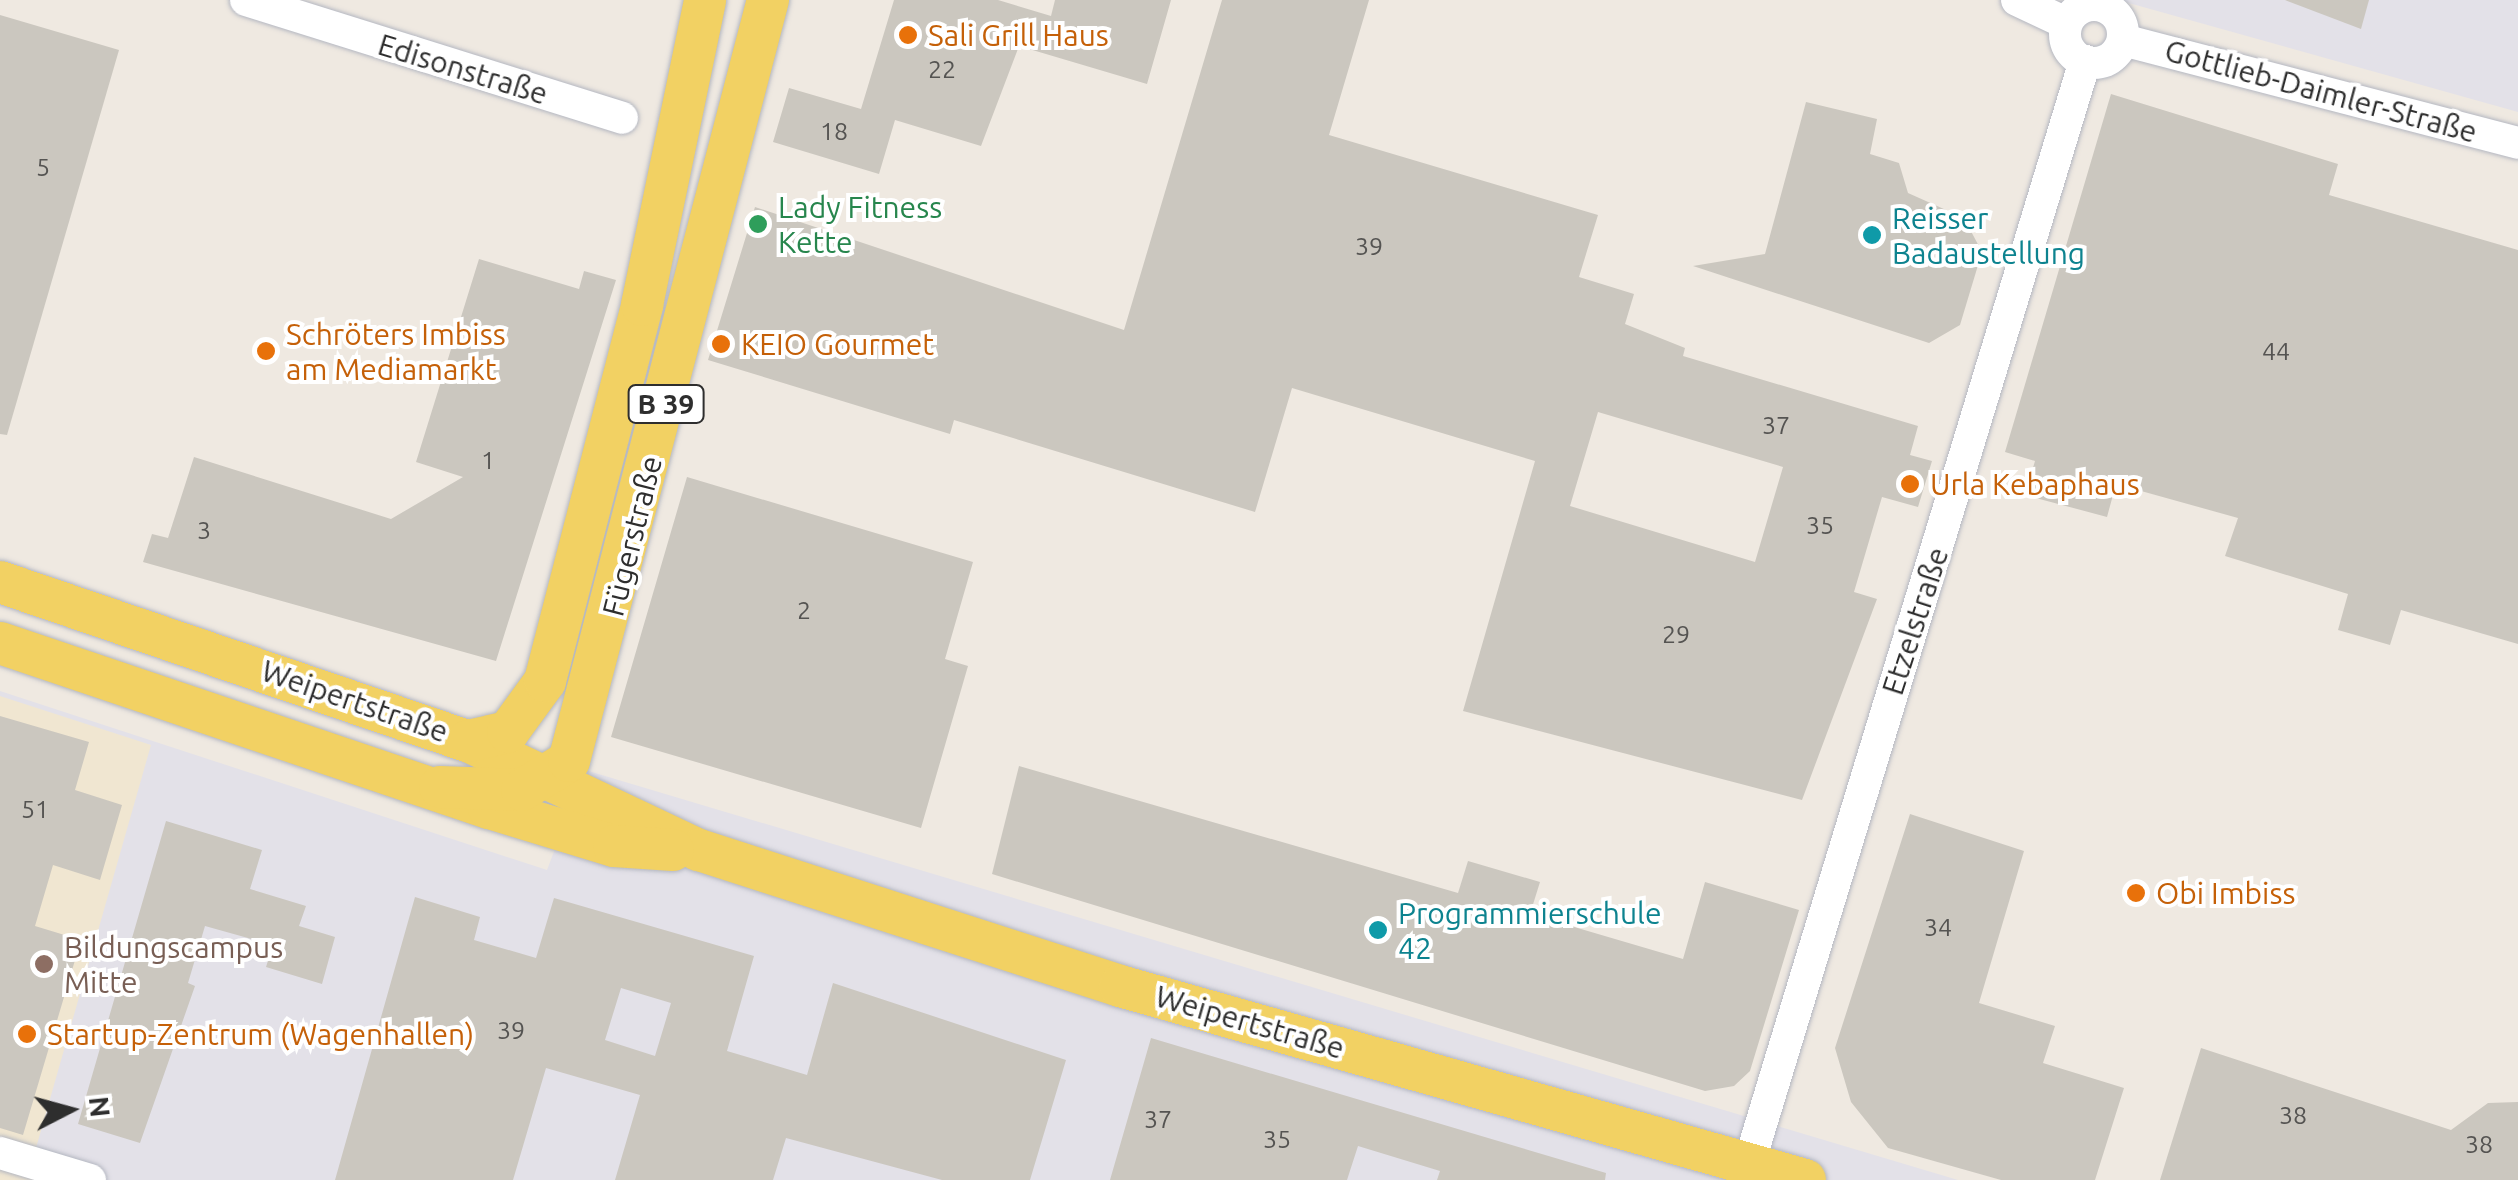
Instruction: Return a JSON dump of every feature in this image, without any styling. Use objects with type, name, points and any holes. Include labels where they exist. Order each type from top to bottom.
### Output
[{"type":"main road","name":"Fügerstraße","points":[[468,741],[508,732],[545,681],[642,306],[705,0]]},
{"type":"main road","name":"Fügerstraße","points":[[549,781],[569,761],[600,664],[768,0]]},
{"type":"main road","name":"Weipertstraße","points":[[0,582],[468,741],[699,850],[1120,986],[1746,1172],[1805,1180]]},
{"type":"main road","name":"Weipertstraße","points":[[0,643],[614,846],[699,850]]},
{"type":"main road","points":[[440,786],[492,794],[549,781]]},
{"type":"street","name":"Edisonstraße","points":[[246,0],[308,10],[622,118]]},
{"type":"street","points":[[2017,0],[2066,23],[2064,39],[2084,61]]},
{"type":"street","name":"Gottlieb-Daimler-Straße","points":[[2066,23],[2080,6],[2102,5],[2119,18],[2122,40]]},
{"type":"street","name":"Gottlieb-Daimler-Straße","points":[[2084,61],[2101,62],[2122,40]]},
{"type":"street","name":"Gottlieb-Daimler-Straße","points":[[2122,40],[2518,143]]},
{"type":"street","name":"Etzelstraße","points":[[1746,1172],[2084,61]]},
{"type":"street","points":[[0,1153],[90,1180]]},
{"type":"shaded area","points":[[2118,0],[2518,0],[2518,112]]},
{"type":"shaded area","points":[[0,691],[547,870],[585,770],[1958,1180],[0,1180]]},
{"type":"shaded area","name":"Bildungscampus Mitte","points":[[0,696],[151,745],[28,1176],[39,1180],[0,1180]]},
{"type":"building","points":[[894,0],[998,0],[1051,16],[1055,0],[1171,0],[1147,84],[1019,46],[981,146],[895,120],[879,174],[773,142],[789,88],[861,109]]},
{"type":"building","points":[[1222,0],[1369,0],[1329,135],[1598,215],[1579,277],[1634,294],[1625,324],[1685,348],[1683,356],[1918,426],[1910,455],[1932,461],[1918,507],[1882,497],[1854,592],[1877,599],[1802,800],[1463,711],[1535,461],[1292,388],[1255,512],[954,420],[950,434],[708,360],[755,207],[1124,330]],"holes":[[[1598,412],[1783,467],[1755,562],[1570,506]]]},
{"type":"building","points":[[2285,0],[2369,0],[2361,29]]},
{"type":"building","points":[[0,15],[119,50],[7,435],[0,434]]},
{"type":"building","points":[[2111,94],[2338,164],[2329,195],[2518,250],[2518,644],[2401,610],[2390,645],[2338,630],[2348,594],[2225,556],[2238,518],[2116,484],[2107,517],[2025,495],[2035,461],[2005,452]]},
{"type":"building","name":"Reisser Badaustellung","points":[[1806,102],[1877,119],[1870,154],[1899,163],[1908,193],[1964,218],[1982,252],[1960,325],[1929,343],[1693,266],[1765,254]]},
{"type":"building","points":[[479,259],[579,289],[584,271],[616,280],[496,661],[143,562],[152,534],[168,538],[194,457],[391,519],[463,477],[416,462]]},
{"type":"building","points":[[687,477],[973,562],[945,659],[968,666],[921,828],[611,737]]},
{"type":"building","name":"Bildungscampus Mitte","points":[[0,716],[89,742],[75,790],[122,805],[100,880],[53,865],[35,926],[81,940],[23,1135],[0,1128]]},
{"type":"building","name":"Programmierschule 42","points":[[1019,766],[1458,893],[1468,861],[1540,882],[1530,914],[1683,959],[1705,882],[1799,910],[1750,1071],[1734,1086],[1705,1091],[992,874]]},
{"type":"building","points":[[1910,814],[2024,851],[1979,1003],[2055,1026],[2043,1063],[2124,1088],[2095,1180],[2001,1180],[1888,1148],[1851,1102],[1835,1048]]},
{"type":"building","points":[[166,821],[262,850],[250,889],[306,906],[299,926],[335,937],[322,984],[266,967],[273,945],[205,926],[188,983],[195,986],[140,1143],[78,1124]]},
{"type":"building","points":[[415,897],[480,917],[474,940],[536,958],[554,898],[754,956],[727,1051],[807,1075],[833,983],[1066,1060],[1030,1180],[942,1180],[786,1138],[773,1180],[615,1180],[640,1095],[546,1068],[513,1180],[335,1180]],"holes":[[[621,988],[671,1003],[655,1056],[605,1040]]]},
{"type":"building","points":[[1151,1038],[1606,1173],[1605,1180],[1437,1180],[1440,1171],[1358,1146],[1347,1180],[1110,1180]]},
{"type":"building","points":[[2201,1048],[2451,1130],[2488,1103],[2518,1102],[2518,1180],[2160,1180]]},
{"type":"place","name":"Sali Grill Haus","points":[[908,35]]},
{"type":"place","name":"Lady Fitness Kette","points":[[758,224]]},
{"type":"place","name":"Reisser Badaustellung","points":[[1872,235]]},
{"type":"place","name":"KEIO Gourmet","points":[[721,344]]},
{"type":"place","name":"Schröters Imbiss am Mediamarkt","points":[[266,351]]},
{"type":"place","name":"Urla Kebaphaus","points":[[1910,484]]},
{"type":"place","name":"Obi Imbiss","points":[[2136,893]]},
{"type":"place","name":"Programmierschule 42","points":[[1378,930]]},
{"type":"place","name":"Bildungscampus Mitte","points":[[44,964]]},
{"type":"place","name":"Startup-Zentrum (Wagenhallen)","points":[[27,1034]]}]
